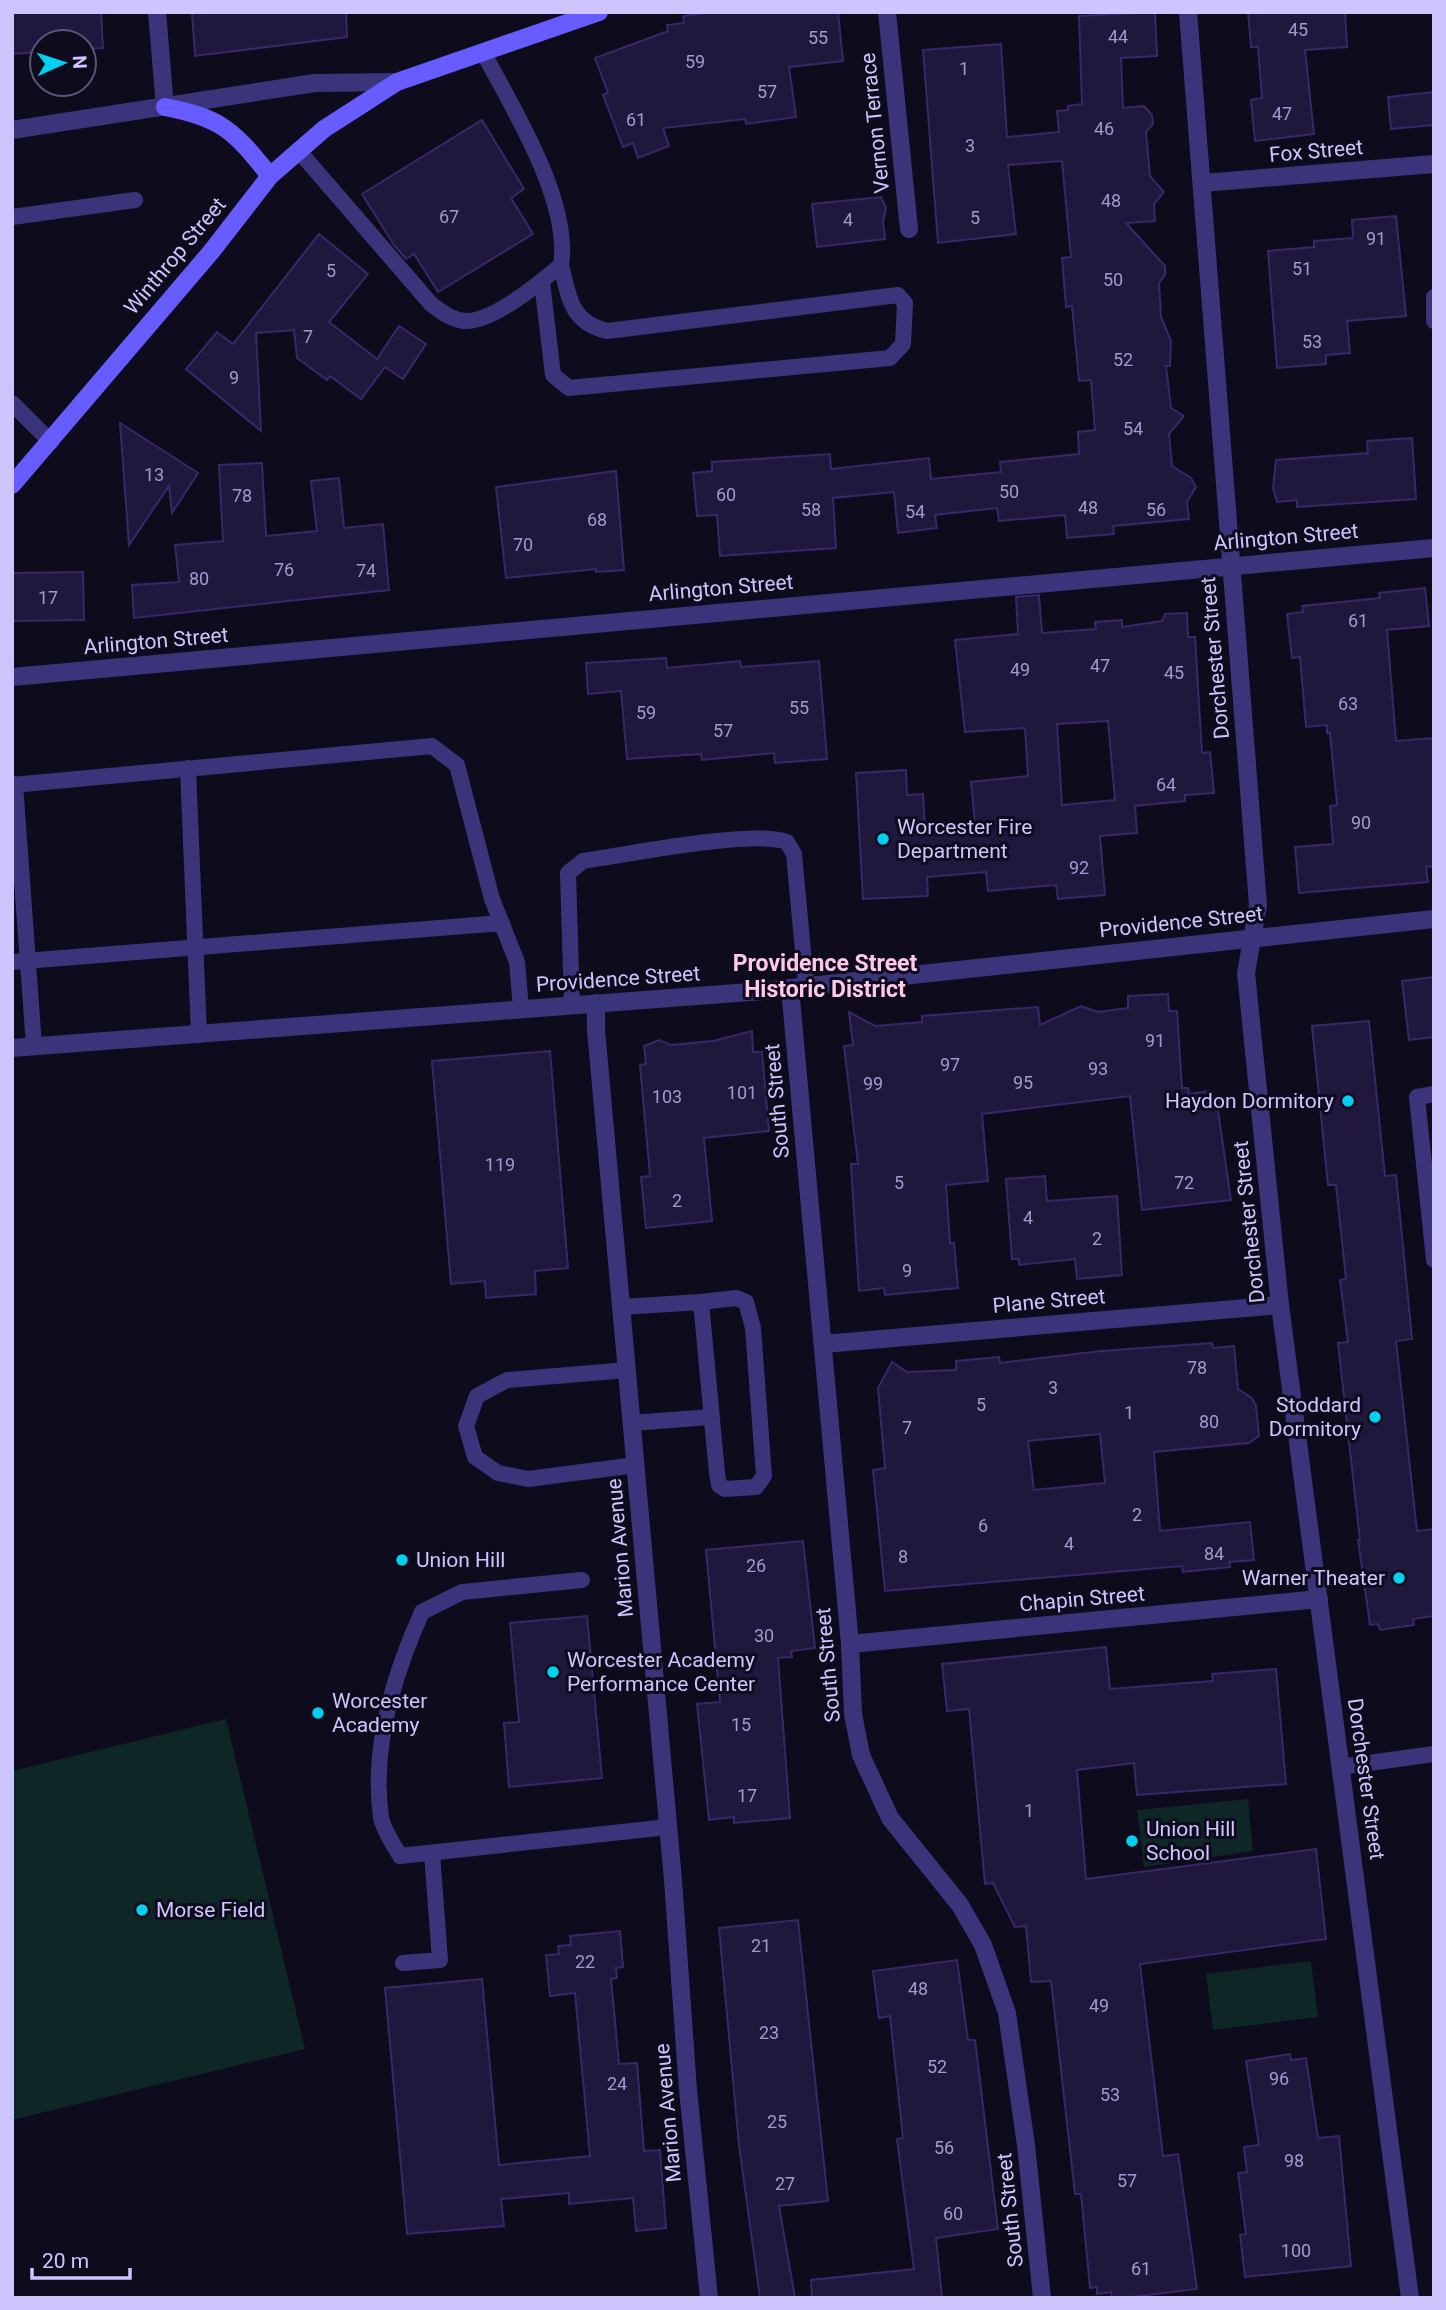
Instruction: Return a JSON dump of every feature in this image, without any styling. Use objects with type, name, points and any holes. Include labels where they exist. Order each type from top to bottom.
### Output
[{"type":"main road","name":"Winthrop Street","points":[[12,485],[211,252],[270,176],[298,150],[348,111],[397,82],[483,52],[567,18],[599,12]]},
{"type":"main road","points":[[165,107],[202,114],[226,126],[270,176]]},
{"type":"street","points":[[157,12],[165,107]]},
{"type":"street","name":"Vernon Terrace","points":[[887,12],[909,229]]},
{"type":"street","name":"Dorchester Street","points":[[1188,12],[1258,905],[1246,973],[1280,1305],[1410,2298]]},
{"type":"street","points":[[12,130],[315,83],[397,82]]},
{"type":"street","name":"Fox Street","points":[[1203,183],[1434,164]]},
{"type":"street","name":"Arlington Street","points":[[12,677],[1230,564],[1434,548]]},
{"type":"street","name":"Providence Street","points":[[12,1048],[572,1006],[798,986],[1434,919]]},
{"type":"street","name":"South Street","points":[[798,986],[822,1345],[850,1644],[853,1714],[861,1755],[890,1818],[960,1905],[983,1945],[1007,2013],[1026,2145],[1042,2298]]},
{"type":"street","name":"Marion Avenue","points":[[596,1003],[668,1827],[688,2090],[709,2298]]},
{"type":"street","name":"Plane Street","points":[[822,1345],[1280,1305]]},
{"type":"street","name":"Chapin Street","points":[[850,1644],[1319,1599]]},
{"type":"lane","points":[[483,52],[556,203],[565,243],[561,265],[571,306],[588,327],[607,331],[898,295],[905,303],[903,344],[890,358],[569,388],[552,375],[542,282]]},
{"type":"lane","points":[[298,150],[431,304],[449,318],[468,321],[505,307],[542,282],[561,265]]},
{"type":"lane","points":[[12,217],[135,200]]},
{"type":"lane","points":[[1434,297],[1434,321]]},
{"type":"lane","points":[[12,403],[51,442]]},
{"type":"lane","points":[[34,1046],[20,962],[14,784],[432,746],[457,765],[492,899],[517,962],[521,1009]]},
{"type":"lane","points":[[188,768],[199,1035]]},
{"type":"lane","points":[[572,1006],[568,873],[583,861],[774,836],[788,842],[794,854],[798,986]]},
{"type":"lane","points":[[20,962],[502,923]]},
{"type":"lane","points":[[1434,1094],[1417,1097],[1434,1259]]},
{"type":"lane","points":[[621,1307],[736,1298],[746,1302],[750,1311],[764,1476],[756,1487],[725,1489],[719,1485],[710,1417],[701,1302]]},
{"type":"lane","points":[[627,1370],[507,1380],[477,1396],[466,1426],[475,1457],[498,1473],[528,1479],[636,1465]]},
{"type":"lane","points":[[632,1423],[710,1417]]},
{"type":"lane","points":[[582,1580],[462,1592],[422,1612],[398,1665],[380,1759],[381,1820],[400,1856],[668,1827]]},
{"type":"lane","points":[[1340,1767],[1434,1754]]},
{"type":"lane","points":[[403,1962],[440,1960],[432,1853]]},
{"type":"green space","name":"Morse Field","points":[[226,1719],[305,2049],[12,2120],[12,1771]]},
{"type":"green space","points":[[1248,1799],[1253,1851],[1144,1867],[1137,1810]]},
{"type":"green space","points":[[1311,1961],[1318,2017],[1213,2030],[1206,1974]]},
{"type":"building","points":[[12,12],[101,12],[103,48],[98,48],[98,28],[28,28],[28,53],[12,54]]},
{"type":"building","points":[[192,12],[346,12],[347,37],[195,56]]},
{"type":"building","points":[[712,12],[838,12],[843,61],[789,67],[796,117],[746,124],[745,119],[663,128],[669,146],[638,158],[633,143],[623,147],[603,95],[608,93],[595,58],[668,31],[667,25],[684,23],[683,16]]},
{"type":"building","points":[[1155,12],[1157,56],[1121,58],[1123,108],[1144,106],[1152,115],[1153,124],[1146,132],[1150,176],[1164,192],[1154,204],[1155,221],[1126,223],[1165,266],[1165,275],[1159,283],[1161,317],[1171,341],[1170,366],[1166,366],[1171,408],[1184,416],[1169,434],[1172,466],[1191,478],[1196,487],[1187,502],[1189,519],[1113,526],[1114,534],[1067,538],[1065,515],[999,521],[997,508],[935,515],[937,528],[898,533],[894,492],[833,498],[836,548],[720,556],[717,515],[697,516],[693,473],[712,471],[712,462],[830,454],[831,469],[929,458],[931,479],[1001,472],[1000,462],[1079,454],[1078,432],[1095,430],[1091,380],[1079,381],[1072,306],[1066,307],[1062,258],[1071,257],[1062,161],[1008,165],[1016,234],[938,243],[923,50],[1001,44],[1007,137],[1059,132],[1057,111],[1082,104],[1079,16]]},
{"type":"building","points":[[1248,12],[1345,12],[1347,47],[1305,50],[1314,134],[1255,141],[1251,100],[1262,98],[1258,47],[1251,47]]},
{"type":"building","points":[[1434,92],[1434,125],[1391,129],[1388,97]]},
{"type":"building","points":[[482,120],[524,189],[511,198],[533,234],[438,292],[414,254],[406,259],[394,245],[362,194]]},
{"type":"building","points":[[881,197],[886,208],[883,221],[885,239],[817,247],[812,204]]},
{"type":"building","points":[[1396,216],[1406,316],[1347,321],[1350,353],[1326,355],[1326,364],[1277,368],[1268,251],[1314,247],[1314,241],[1353,238],[1352,220]]},
{"type":"building","points":[[319,234],[368,274],[329,322],[377,359],[399,326],[426,344],[403,379],[385,367],[361,399],[330,376],[327,380],[297,358],[294,330],[256,333],[261,431],[186,369],[217,332],[233,344]]},
{"type":"building","points":[[120,423],[198,473],[172,513],[169,486],[129,545]]},
{"type":"building","points":[[1412,438],[1416,499],[1297,507],[1297,500],[1277,502],[1273,488],[1276,460],[1368,453],[1367,441]]},
{"type":"building","points":[[262,463],[266,536],[317,531],[311,481],[339,478],[344,528],[383,524],[389,590],[134,618],[132,585],[179,582],[175,545],[223,541],[219,465]]},
{"type":"building","points":[[616,471],[624,570],[596,572],[596,569],[506,578],[496,487]]},
{"type":"building","points":[[83,572],[84,620],[12,621],[12,573]]},
{"type":"building","points":[[1425,588],[1429,626],[1387,630],[1396,741],[1434,738],[1434,866],[1426,867],[1428,882],[1299,893],[1295,847],[1333,844],[1330,806],[1337,805],[1330,733],[1327,733],[1327,725],[1306,727],[1300,657],[1292,658],[1287,614],[1303,612],[1302,606],[1380,598],[1379,593]]},
{"type":"building","points":[[1039,595],[1042,633],[1096,629],[1095,622],[1122,620],[1122,627],[1162,621],[1165,614],[1187,613],[1188,637],[1195,637],[1202,753],[1210,752],[1214,793],[1185,795],[1185,801],[1135,806],[1137,833],[1100,836],[1105,895],[1058,899],[1056,885],[988,891],[986,872],[927,877],[928,896],[863,899],[856,773],[906,770],[907,795],[923,794],[925,827],[975,823],[971,782],[1028,776],[1025,728],[965,732],[955,640],[1018,634],[1016,597]],"holes":[[[1108,721],[1115,800],[1062,805],[1057,724]]]},
{"type":"building","points":[[666,658],[667,668],[740,661],[741,667],[819,661],[827,759],[775,763],[774,753],[702,760],[701,754],[627,759],[621,691],[588,694],[586,663]]},
{"type":"building","points":[[1434,977],[1434,1037],[1409,1040],[1402,981]]},
{"type":"building","points":[[1168,994],[1169,1011],[1177,1011],[1182,1088],[1188,1088],[1189,1094],[1210,1091],[1210,1098],[1216,1097],[1231,1200],[1142,1210],[1130,1096],[982,1114],[988,1181],[946,1185],[950,1243],[954,1243],[958,1288],[885,1295],[884,1288],[859,1291],[851,1164],[858,1164],[844,1046],[853,1045],[849,1012],[875,1026],[922,1022],[922,1016],[1038,1007],[1040,1025],[1081,1006],[1098,1012],[1128,1008],[1128,996]]},
{"type":"building","points":[[1369,1021],[1385,1176],[1396,1175],[1412,1339],[1396,1341],[1417,1531],[1434,1529],[1434,1616],[1413,1619],[1414,1625],[1380,1630],[1378,1624],[1370,1625],[1358,1540],[1338,1343],[1348,1342],[1340,1280],[1346,1279],[1336,1185],[1328,1185],[1312,1026]]},
{"type":"building","points":[[752,1031],[753,1052],[762,1052],[769,1131],[704,1138],[712,1221],[646,1228],[641,1177],[650,1176],[640,1065],[646,1064],[644,1046],[659,1040],[671,1045],[713,1041]]},
{"type":"building","points":[[550,1051],[568,1268],[535,1271],[536,1294],[486,1298],[485,1281],[451,1284],[432,1061]]},
{"type":"building","points":[[1045,1176],[1047,1201],[1117,1196],[1122,1275],[1077,1279],[1075,1259],[1019,1265],[1019,1259],[1012,1259],[1006,1179]]},
{"type":"building","points":[[1212,1343],[1213,1348],[1234,1346],[1238,1389],[1252,1398],[1256,1406],[1259,1436],[1249,1443],[1154,1452],[1160,1531],[1250,1522],[1254,1560],[1229,1562],[1230,1567],[1183,1572],[1182,1566],[885,1591],[873,1470],[885,1468],[878,1388],[892,1362],[907,1372],[956,1370],[956,1361],[999,1357],[1000,1363],[1101,1351]],"holes":[[[1100,1434],[1105,1483],[1034,1490],[1028,1441]]]},
{"type":"building","points":[[803,1541],[815,1648],[791,1651],[792,1657],[778,1658],[790,1818],[734,1823],[734,1817],[709,1820],[697,1704],[720,1702],[706,1550]]},
{"type":"building","name":"Worcester Academy Performance Center","points":[[587,1616],[602,1778],[509,1787],[504,1723],[519,1722],[510,1623]]},
{"type":"building","points":[[1106,1647],[1110,1689],[1213,1681],[1212,1674],[1276,1669],[1286,1784],[1137,1795],[1134,1763],[1077,1770],[1086,1879],[1316,1849],[1326,1939],[1140,1964],[1163,2156],[1178,2154],[1197,2289],[1123,2298],[1112,2298],[1111,2292],[1097,2294],[1097,2287],[1090,2288],[1081,2194],[1075,2194],[1051,1981],[1031,1982],[1026,1926],[1015,1927],[993,1883],[985,1884],[969,1709],[947,1711],[942,1664]]},
{"type":"building","points":[[798,1920],[828,2201],[779,2206],[795,2298],[760,2298],[739,2145],[719,1928]]},
{"type":"building","points":[[620,1931],[623,1967],[616,1968],[617,1978],[611,1979],[619,2064],[637,2063],[644,2151],[660,2150],[666,2228],[636,2231],[633,2198],[569,2204],[569,2193],[501,2199],[504,2226],[407,2234],[385,1988],[482,1979],[499,2165],[590,2156],[575,1993],[550,1996],[546,1955],[559,1954],[558,1946],[571,1945],[570,1936]]},
{"type":"building","points":[[957,1960],[968,2040],[975,2040],[998,2229],[936,2238],[942,2298],[812,2298],[811,2280],[914,2269],[897,2139],[903,2138],[890,2016],[879,2018],[873,1971]]},
{"type":"building","points":[[1290,2054],[1291,2060],[1306,2058],[1318,2138],[1339,2136],[1351,2266],[1245,2277],[1240,2235],[1246,2234],[1238,2173],[1247,2172],[1244,2147],[1259,2145],[1246,2061]]},
{"type":"place","name":"Worcester Fire Department","points":[[883,839]]},
{"type":"place","name":"Haydon Dormitory","points":[[1348,1101]]},
{"type":"place","name":"Stoddard Dormitory","points":[[1375,1417]]},
{"type":"place","name":"Union Hill","points":[[402,1560]]},
{"type":"place","name":"Warner Theater","points":[[1399,1578]]},
{"type":"place","name":"Worcester Academy Performance Center","points":[[553,1672]]},
{"type":"place","name":"Worcester Academy","points":[[318,1713]]},
{"type":"place","name":"Union Hill School","points":[[1132,1841]]},
{"type":"place","name":"Morse Field","points":[[142,1910]]},
{"type":"district","name":"Providence Street Historic District","points":[[825,976]]}]
